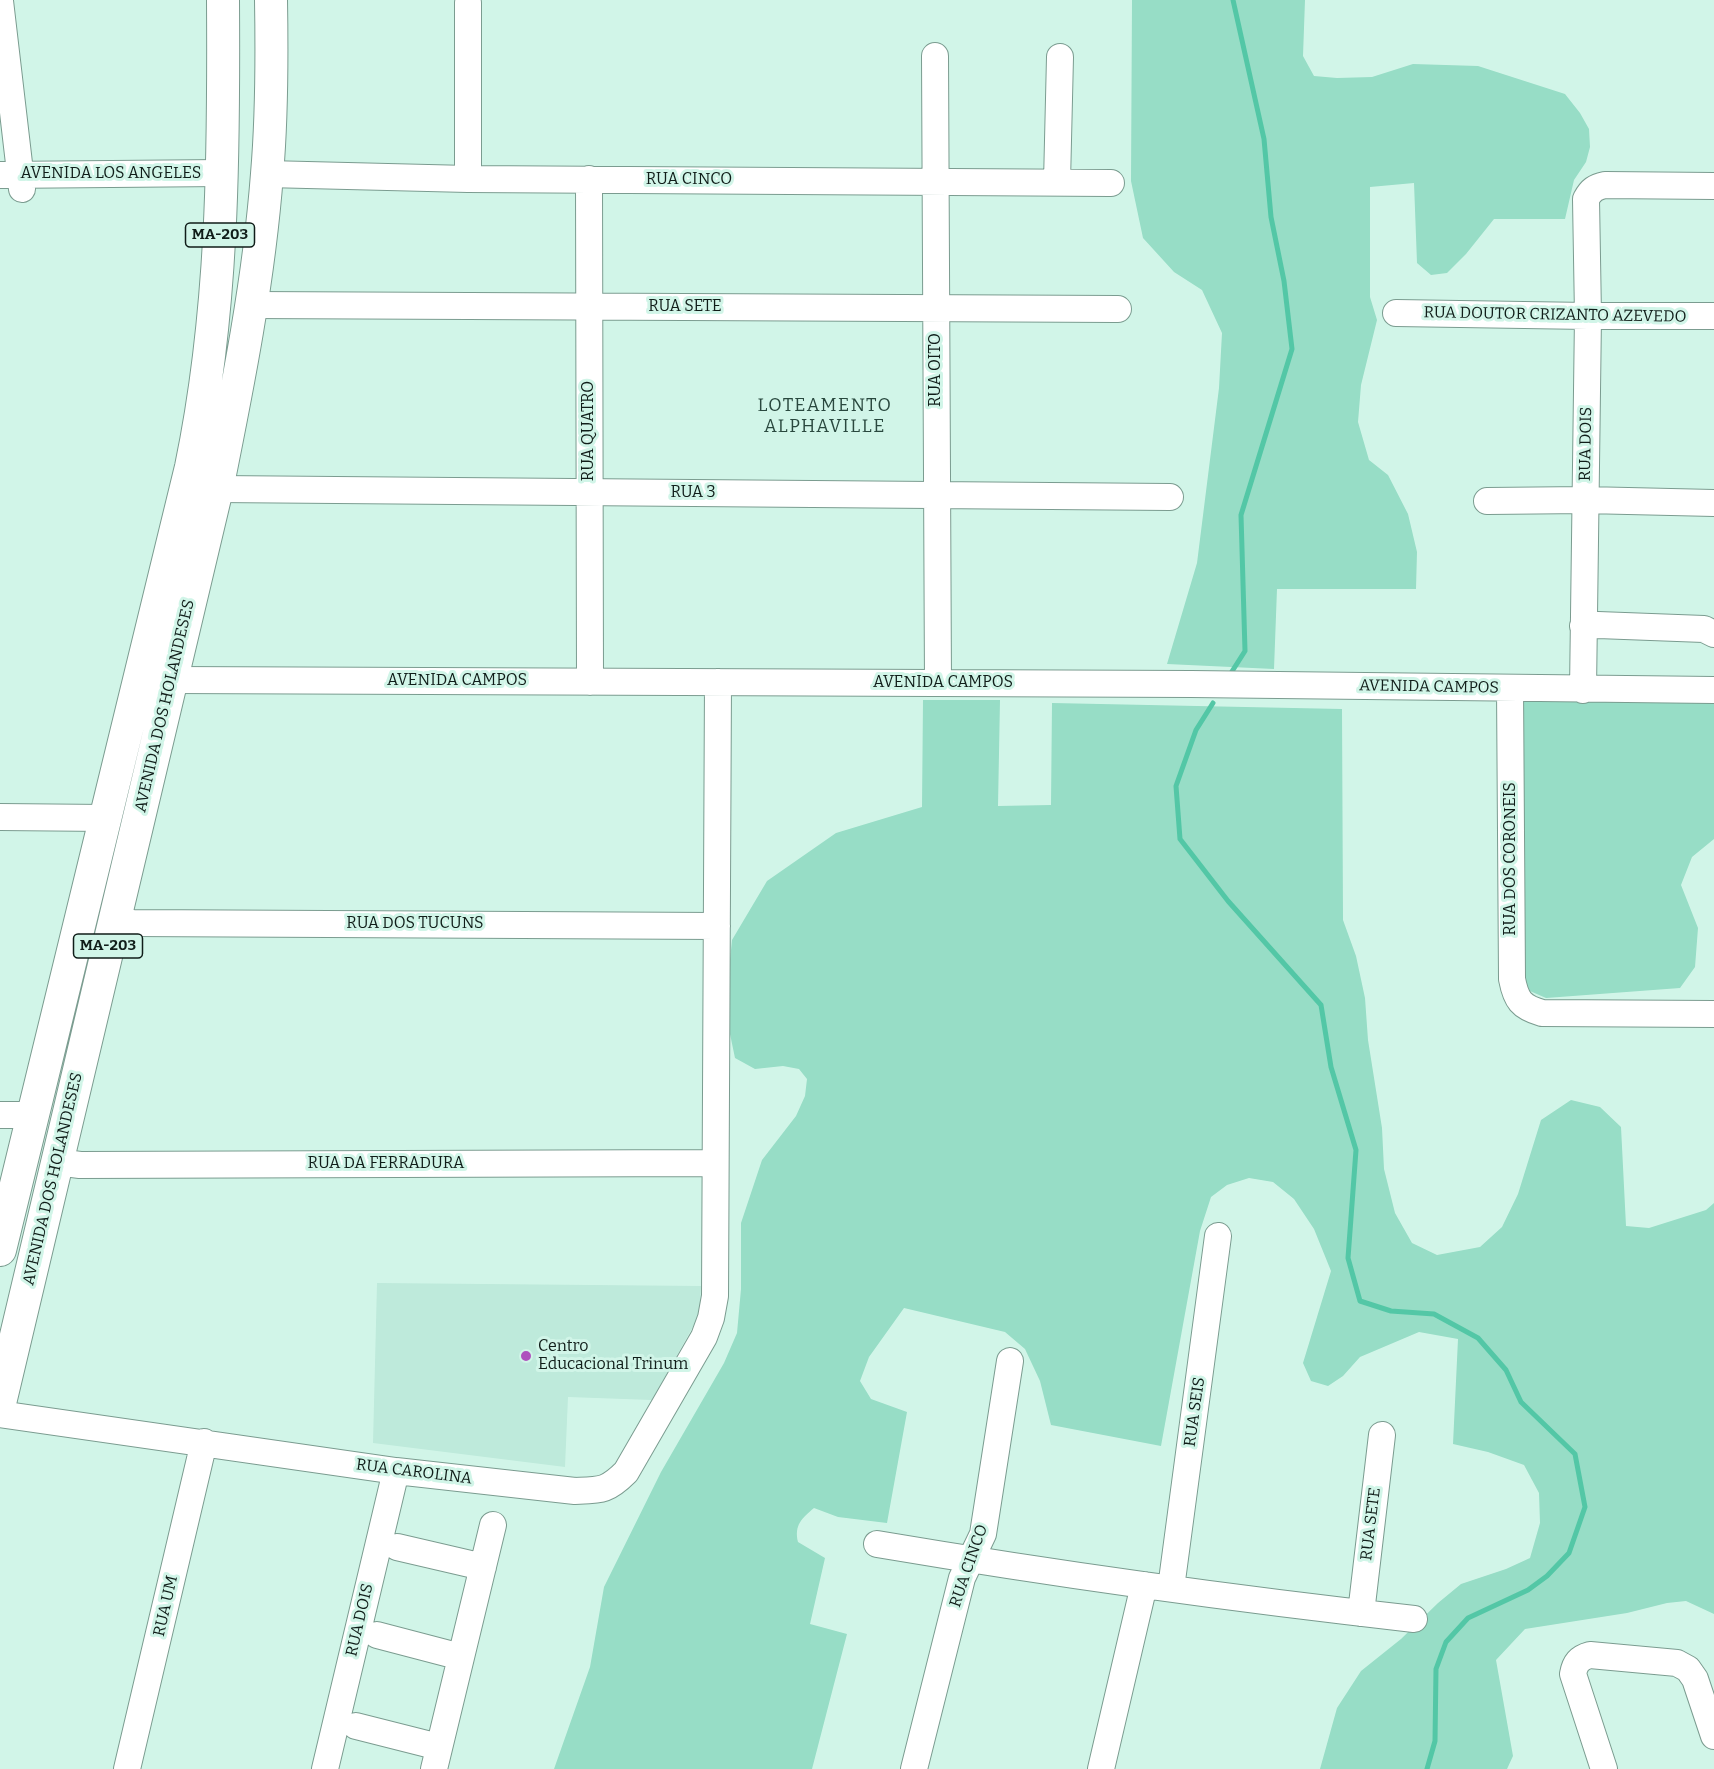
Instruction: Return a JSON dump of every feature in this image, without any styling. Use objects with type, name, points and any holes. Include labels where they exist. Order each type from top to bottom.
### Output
[{"type":"main road","name":"AVENIDA DOS HOLANDESES","points":[[1,1238],[106,818],[186,490],[200,423],[212,341],[220,245],[223,0]]},
{"type":"main road","name":"AVENIDA DOS HOLANDESES","points":[[0,1403],[217,489],[252,305],[267,174],[272,68],[272,0]]},
{"type":"street","points":[[0,1],[10,182]]},
{"type":"street","points":[[468,3],[468,179]]},
{"type":"street","name":"RUA OITO","points":[[935,56],[938,683]]},
{"type":"street","points":[[1057,182],[1060,57]]},
{"type":"street","name":"RUA CINCO","points":[[267,174],[468,179],[1111,183]]},
{"type":"street","name":"AVENIDA LOS ANGELES","points":[[10,182],[222,180]]},
{"type":"street","name":"RUA QUATRO","points":[[589,180],[590,682]]},
{"type":"street","name":"RUA DOIS","points":[[1583,690],[1588,316],[1586,199],[1596,187],[1605,185],[1714,186]]},
{"type":"street","name":"RUA SETE","points":[[252,305],[1118,309]]},
{"type":"street","name":"RUA DOUTOR CRIZANTO AZEVEDO","points":[[1396,313],[1714,316]]},
{"type":"street","name":"RUA 3","points":[[217,489],[1170,497]]},
{"type":"street","points":[[1487,501],[1714,502]]},
{"type":"street","points":[[1583,626],[1704,629],[1714,634]]},
{"type":"street","name":"AVENIDA CAMPOS","points":[[172,680],[1179,684],[1714,690]]},
{"type":"street","name":"RUA CAROLINA","points":[[0,1414],[396,1471],[575,1491],[602,1490],[616,1482],[626,1472],[704,1337],[711,1318],[715,1296],[718,682]]},
{"type":"street","name":"RUA DOS CORONEIS","points":[[1510,688],[1512,979],[1515,994],[1522,1004],[1542,1013],[1714,1014]]},
{"type":"street","points":[[0,817],[106,818]]},
{"type":"street","name":"RUA DOS TUCUNS","points":[[114,921],[717,926]]},
{"type":"street","points":[[0,1114],[33,1114]]},
{"type":"street","name":"RUA DA FERRADURA","points":[[57,1162],[80,1165],[715,1163]]},
{"type":"street","name":"RUA SEIS","points":[[1171,1588],[1218,1236]]},
{"type":"street","name":"RUA CINCO","points":[[914,1769],[962,1578],[983,1534],[1010,1361]]},
{"type":"street","name":"RUA SETE","points":[[1360,1613],[1382,1435]]},
{"type":"street","name":"RUA UM","points":[[127,1769],[204,1442]]},
{"type":"street","name":"RUA DOIS","points":[[325,1769],[396,1471]]},
{"type":"street","points":[[356,1726],[437,1758],[493,1525]]},
{"type":"street","points":[[877,1544],[1144,1585],[1414,1619]]},
{"type":"street","points":[[397,1547],[483,1567]]},
{"type":"street","points":[[1101,1769],[1144,1585]]},
{"type":"street","points":[[377,1635],[461,1658]]},
{"type":"street","points":[[1604,1769],[1573,1674],[1579,1660],[1584,1656],[1677,1664],[1688,1669],[1695,1679],[1714,1736]]},
{"type":"shaded area","points":[[1132,0],[1305,0],[1303,56],[1314,76],[1372,77],[1413,64],[1478,66],[1565,94],[1589,129],[1590,147],[1586,162],[1574,180],[1565,219],[1494,219],[1466,254],[1447,273],[1431,275],[1417,263],[1414,183],[1370,187],[1370,297],[1377,320],[1361,385],[1358,422],[1369,460],[1388,475],[1408,514],[1417,552],[1416,589],[1277,589],[1274,669],[1167,664],[1197,563],[1219,388],[1222,333],[1202,290],[1174,272],[1143,238],[1131,181]]},
{"type":"shaded area","points":[[1517,699],[1714,701],[1714,839],[1692,857],[1681,885],[1698,928],[1695,967],[1680,988],[1546,998],[1523,988]]},
{"type":"shaded area","points":[[923,700],[1000,700],[998,806],[1051,805],[1052,703],[1342,709],[1343,920],[1356,956],[1365,998],[1368,1040],[1382,1128],[1384,1169],[1395,1213],[1412,1243],[1437,1255],[1480,1247],[1502,1227],[1518,1194],[1541,1120],[1571,1100],[1600,1107],[1621,1127],[1626,1226],[1649,1228],[1706,1210],[1714,1203],[1714,1614],[1686,1601],[1525,1629],[1496,1660],[1513,1756],[1507,1769],[1320,1769],[1337,1708],[1361,1671],[1401,1639],[1461,1584],[1506,1569],[1530,1558],[1540,1523],[1539,1493],[1524,1465],[1488,1452],[1453,1444],[1458,1339],[1419,1332],[1360,1357],[1343,1376],[1328,1386],[1311,1381],[1303,1363],[1331,1271],[1314,1229],[1294,1199],[1273,1182],[1249,1178],[1227,1185],[1211,1197],[1200,1231],[1161,1446],[1051,1425],[1040,1381],[1025,1349],[1005,1332],[904,1308],[869,1357],[860,1381],[871,1399],[907,1412],[887,1523],[838,1517],[814,1508],[803,1519],[797,1531],[798,1542],[825,1558],[810,1624],[847,1634],[812,1769],[554,1769],[590,1667],[604,1587],[661,1472],[724,1363],[737,1333],[741,1289],[741,1223],[762,1160],[796,1116],[805,1096],[807,1079],[799,1069],[783,1066],[755,1069],[735,1058],[725,1010],[732,940],[767,881],[836,833],[922,807]]},
{"type":"shaded area","name":"Centro Educacional Trinum","points":[[377,1283],[701,1286],[700,1314],[652,1400],[568,1397],[565,1467],[373,1443]]},
{"type":"waterway","points":[[1231,673],[1245,651],[1241,515],[1292,349],[1284,281],[1271,217],[1264,139],[1233,0]]},
{"type":"waterway","points":[[1213,703],[1196,730],[1176,786],[1180,839],[1228,901],[1321,1005],[1331,1067],[1356,1150],[1348,1258],[1360,1301],[1391,1311],[1434,1314],[1478,1338],[1506,1370],[1521,1402],[1575,1454],[1585,1507],[1569,1553],[1547,1576],[1528,1590],[1468,1618],[1446,1642],[1436,1669],[1435,1741],[1427,1769]]},
{"type":"place","name":"Centro Educacional Trinum","points":[[526,1356]]},
{"type":"district","name":"LOTEAMENTO ALPHAVILLE","points":[[825,416]]}]
